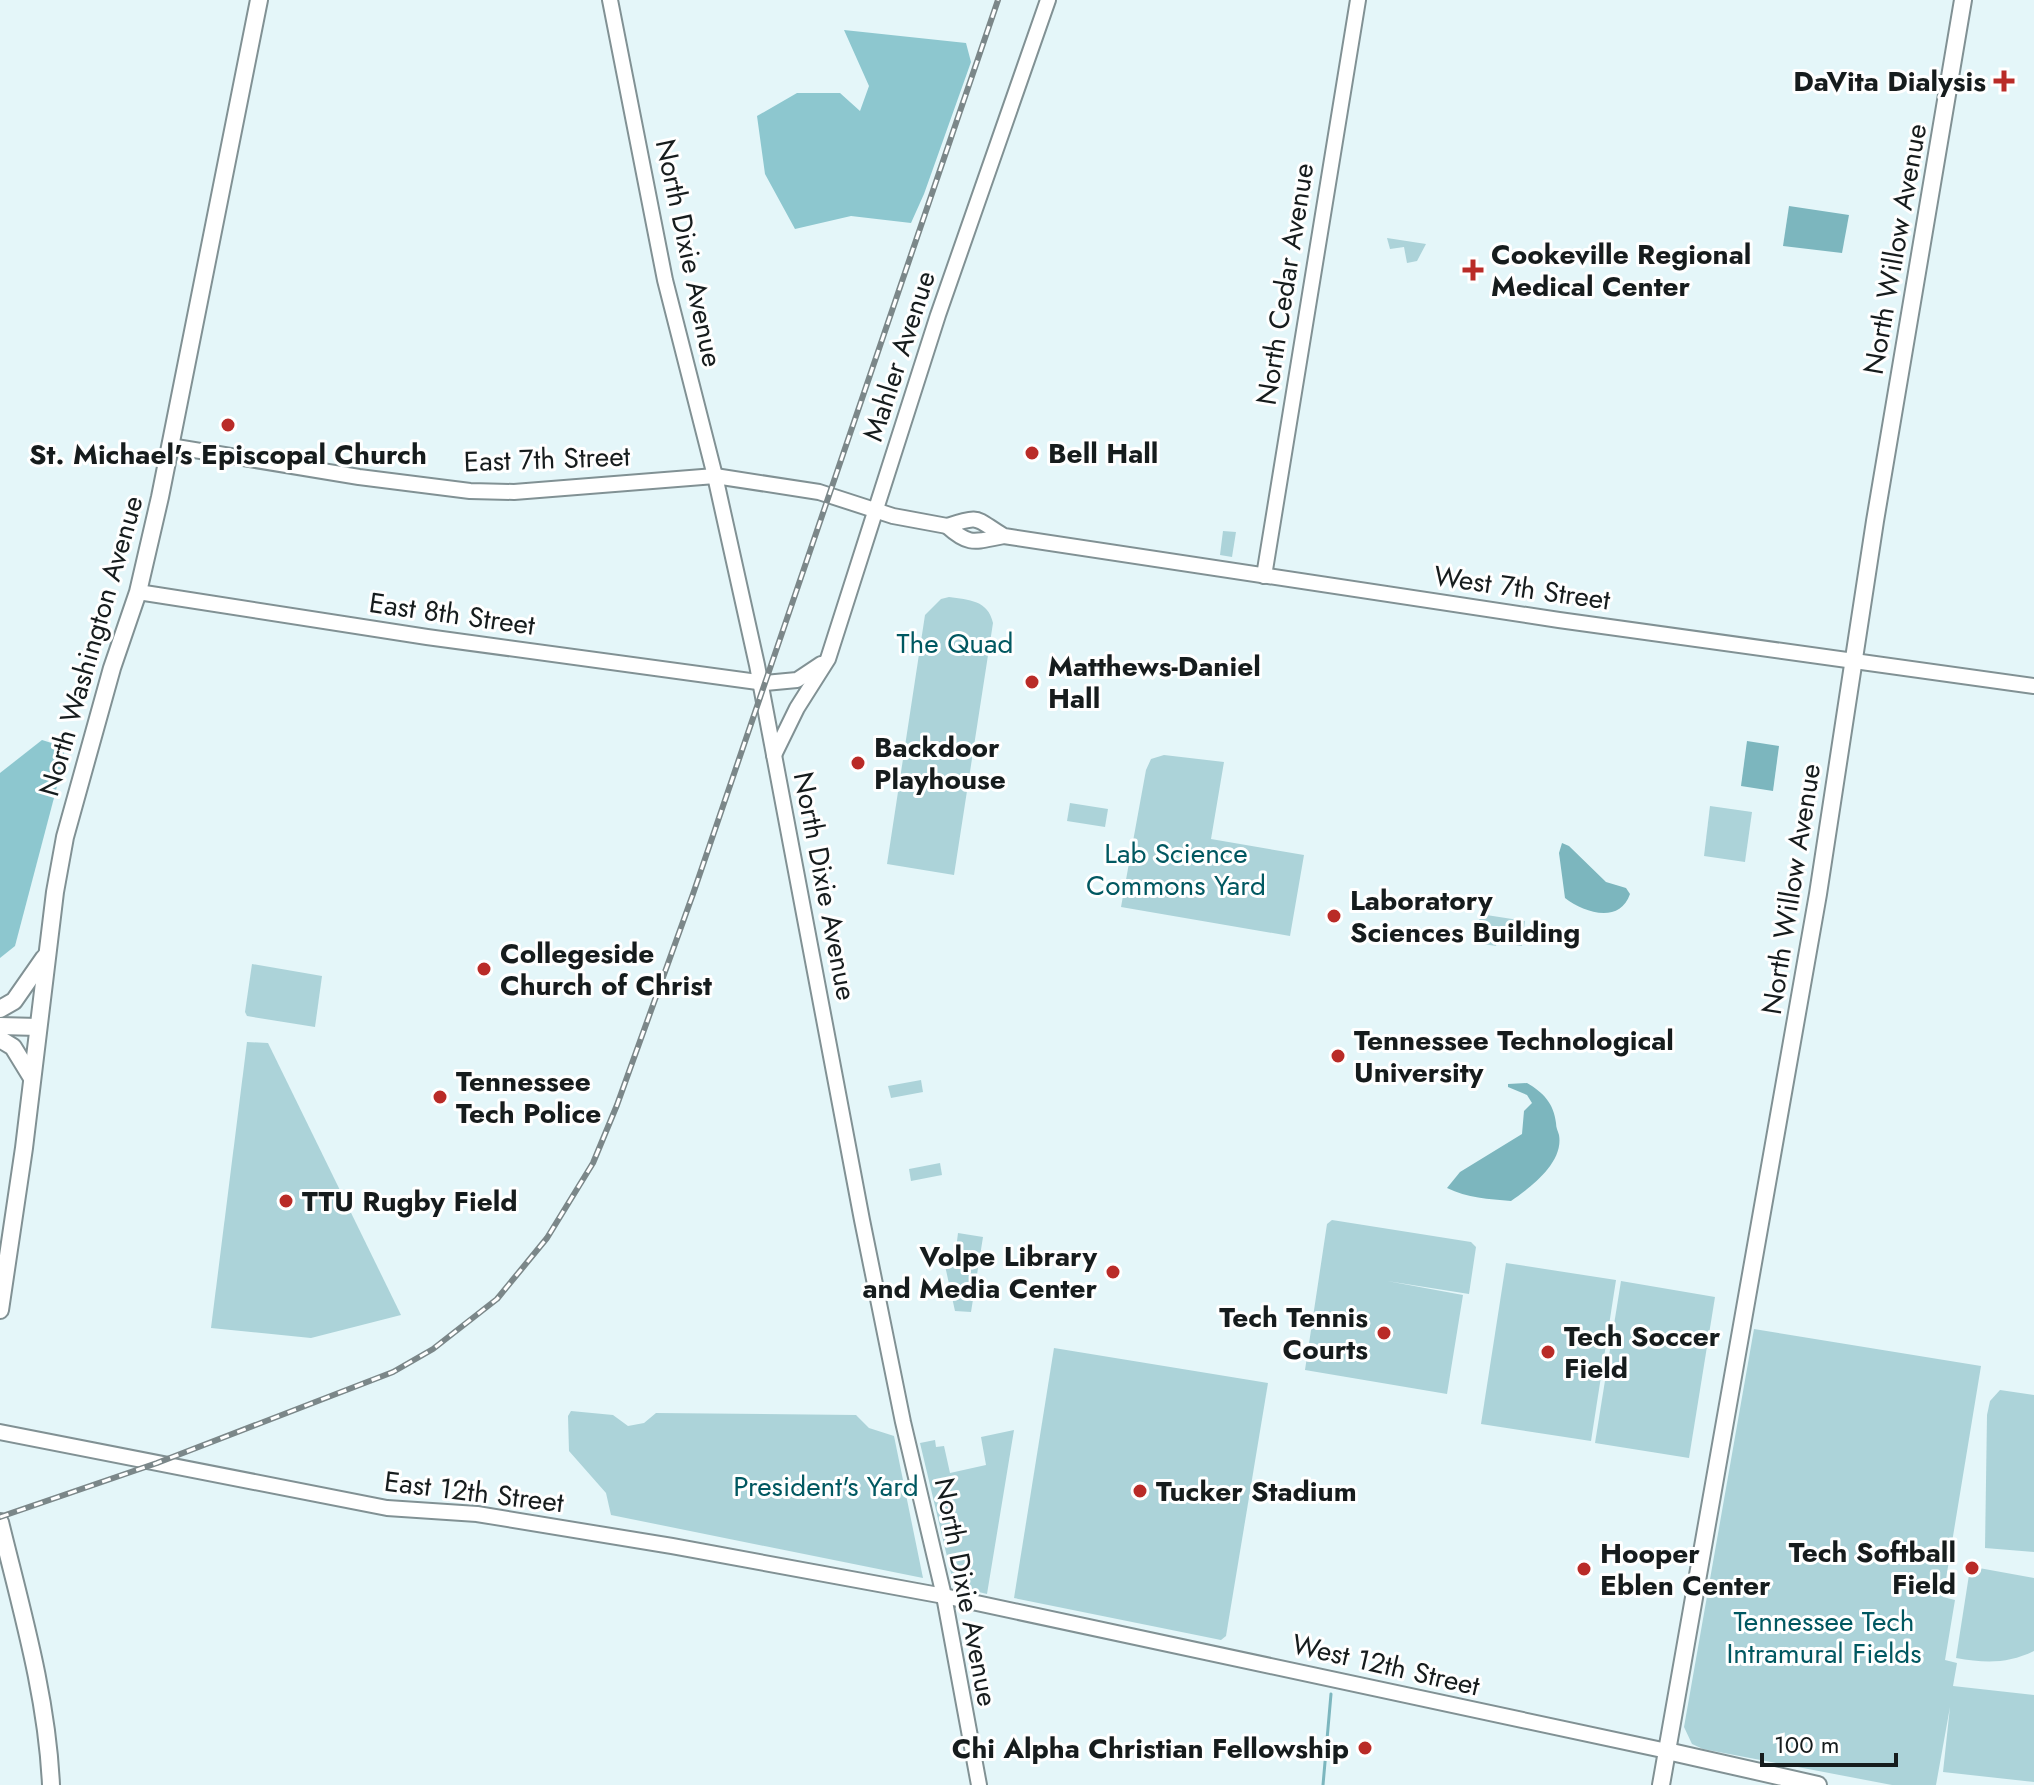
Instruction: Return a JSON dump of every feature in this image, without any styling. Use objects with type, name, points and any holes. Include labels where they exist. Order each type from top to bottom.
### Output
[{"type":"main road","name":"North Washington Avenue","points":[[0,1310],[55,892],[76,791],[138,592],[259,0]]},
{"type":"main road","name":"North Willow Avenue","points":[[1661,1785],[1818,894],[1853,662],[1963,0]]},
{"type":"main road","points":[[0,1009],[14,1001],[47,954]]},
{"type":"main road","points":[[0,1026],[38,1027]]},
{"type":"main road","points":[[0,1039],[13,1047],[32,1078]]},
{"type":"main road","points":[[0,1522],[44,1722],[51,1785]]},
{"type":"main road","name":"West 12th Street","points":[[1667,1751],[1818,1785]]},
{"type":"street","name":"North Dixie Avenue","points":[[610,0],[665,280],[715,476],[759,682],[874,1283],[944,1596],[979,1785]]},
{"type":"street","name":"Mahler Avenue","points":[[774,755],[797,708],[828,659],[938,315],[1048,0]]},
{"type":"street","name":"North Cedar Avenue","points":[[1264,576],[1358,0]]},
{"type":"street","name":"East 7th Street","points":[[170,446],[359,477],[470,491],[514,492],[715,476],[819,492],[876,511]]},
{"type":"street","name":"West 7th Street","points":[[876,511],[947,526],[969,541],[1004,536],[2034,686]]},
{"type":"street","name":"West 7th Street","points":[[947,526],[963,519],[981,519],[1004,536]]},
{"type":"street","name":"East 8th Street","points":[[138,592],[427,637],[759,682]]},
{"type":"street","points":[[765,712],[769,692],[797,680],[828,659]]},
{"type":"street","points":[[759,682],[781,684],[797,680]]},
{"type":"street","name":"East 12th Street","points":[[0,1432],[387,1508],[477,1514],[944,1596]]},
{"type":"street","name":"West 12th Street","points":[[944,1596],[1667,1751]]},
{"type":"green space","points":[[1387,238],[1426,244],[1417,261],[1407,263],[1404,247],[1390,249]]},
{"type":"green space","points":[[1223,531],[1236,532],[1232,557],[1220,555]]},
{"type":"green space","name":"The Quad","points":[[949,597],[982,605],[993,623],[954,875],[887,864],[925,615],[941,599]]},
{"type":"green space","name":"Lab Science Commons Yard","points":[[1164,755],[1224,762],[1211,839],[1304,855],[1290,936],[1121,907],[1146,770],[1151,759]]},
{"type":"green space","points":[[1070,803],[1108,809],[1105,827],[1067,821]]},
{"type":"green space","points":[[1710,806],[1752,812],[1745,862],[1704,856]]},
{"type":"green space","points":[[1480,914],[1525,921],[1522,946],[1476,943]]},
{"type":"green space","points":[[252,964],[322,976],[315,1027],[247,1016]]},
{"type":"green space","name":"TTU Rugby Field","points":[[247,1042],[268,1043],[401,1315],[311,1338],[211,1328]]},
{"type":"green space","points":[[921,1080],[923,1092],[891,1098],[888,1086]]},
{"type":"green space","points":[[940,1163],[942,1175],[911,1181],[909,1169]]},
{"type":"green space","name":"Tech Tennis Courts","points":[[1332,1220],[1471,1242],[1476,1247],[1469,1294],[1387,1281],[1463,1295],[1447,1394],[1305,1370],[1327,1224]]},
{"type":"green space","points":[[958,1233],[983,1237],[971,1312],[955,1311],[944,1261],[955,1257]]},
{"type":"green space","name":"Tech Soccer Field","points":[[1506,1263],[1616,1280],[1591,1441],[1481,1424]]},
{"type":"green space","name":"Tech Soccer Field","points":[[1621,1281],[1715,1297],[1689,1458],[1595,1443]]},
{"type":"green space","name":"Tennessee Tech Intramural Fields","points":[[1754,1329],[1981,1366],[1943,1597],[1955,1600],[1945,1660],[1957,1663],[1953,1686],[2034,1695],[2034,1782],[1943,1772],[1950,1707],[1936,1785],[1892,1785],[1703,1749],[1692,1744],[1684,1727]]},
{"type":"green space","name":"Tucker Stadium","points":[[1054,1348],[1268,1383],[1226,1636],[1221,1640],[1014,1598]]},
{"type":"green space","points":[[2000,1390],[2034,1395],[2034,1552],[1985,1548],[1987,1415],[1990,1401]]},
{"type":"green space","name":"President's Yard","points":[[571,1411],[613,1415],[628,1426],[644,1423],[656,1413],[856,1415],[869,1428],[894,1436],[923,1578],[611,1515],[606,1493],[569,1451],[568,1416]]},
{"type":"green space","points":[[1014,1430],[987,1594],[954,1586],[920,1443],[935,1440],[936,1447],[944,1446],[950,1473],[986,1465],[981,1437]]},
{"type":"green space","name":"Tech Softball Field","points":[[1979,1568],[2034,1578],[2034,1651],[1996,1661],[1956,1658],[1969,1575]]},
{"type":"shaded area","points":[[844,30],[966,43],[971,62],[911,223],[851,216],[795,229],[765,174],[757,116],[797,93],[840,93],[860,111],[869,86]]},
{"type":"shaded area","points":[[1789,206],[1849,215],[1842,253],[1783,246]]},
{"type":"shaded area","points":[[42,740],[61,746],[65,756],[15,946],[0,958],[0,773]]},
{"type":"shaded area","points":[[1747,741],[1779,746],[1773,791],[1741,786]]},
{"type":"shaded area","points":[[1562,843],[1606,882],[1626,888],[1630,894],[1625,903],[1618,909],[1601,913],[1582,908],[1565,898],[1559,853]]},
{"type":"shaded area","points":[[1527,1083],[1547,1099],[1555,1116],[1559,1145],[1551,1165],[1536,1182],[1511,1201],[1470,1196],[1447,1188],[1460,1172],[1522,1134],[1524,1111],[1532,1103],[1527,1095],[1508,1087],[1508,1084]]},
{"type":"waterway","points":[[1323,1785],[1331,1694]]},
{"type":"railway","points":[[0,1517],[157,1463],[393,1372],[433,1349],[497,1299],[547,1238],[593,1163],[617,1105],[693,894],[998,0]]},
{"type":"place","name":"DaVita Dialysis","points":[[2004,81]]},
{"type":"place","name":"Cookeville Regional Medical Center","points":[[1473,270]]},
{"type":"place","name":"St. Michael's Episcopal Church","points":[[228,425]]},
{"type":"place","name":"Bell Hall","points":[[1032,453]]},
{"type":"place","name":"Matthews-Daniel Hall","points":[[1032,682]]},
{"type":"place","name":"Backdoor Playhouse","points":[[858,763]]},
{"type":"place","name":"Laboratory Sciences Building","points":[[1334,916]]},
{"type":"place","name":"Collegeside Church of Christ","points":[[484,969]]},
{"type":"place","name":"Tennessee Technological University","points":[[1338,1056]]},
{"type":"place","name":"Tennessee Tech Police","points":[[440,1097]]},
{"type":"place","name":"TTU Rugby Field","points":[[286,1201]]},
{"type":"place","name":"Volpe Library and Media Center","points":[[1113,1272]]},
{"type":"place","name":"Tech Tennis Courts","points":[[1384,1333]]},
{"type":"place","name":"Tech Soccer Field","points":[[1548,1352]]},
{"type":"place","name":"Tucker Stadium","points":[[1140,1491]]},
{"type":"place","name":"Tech Softball Field","points":[[1972,1568]]},
{"type":"place","name":"Hooper Eblen Center","points":[[1584,1569]]},
{"type":"place","name":"Chi Alpha Christian Fellowship","points":[[1365,1748]]}]
